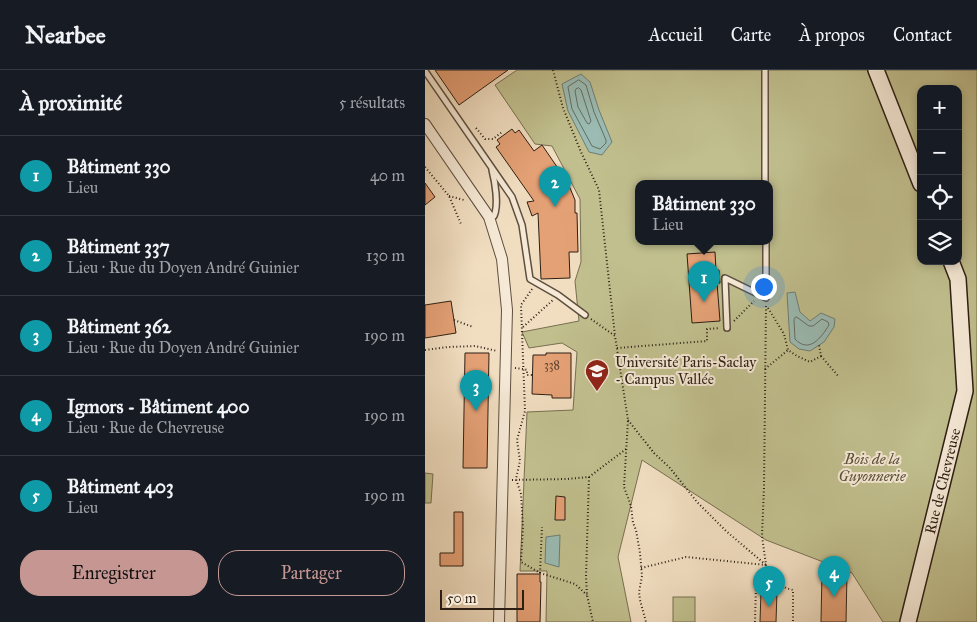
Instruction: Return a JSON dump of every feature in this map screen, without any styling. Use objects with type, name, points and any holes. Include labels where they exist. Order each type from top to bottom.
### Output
[{"type":"street","points":[[876,70],[917,175]]},
{"type":"street","points":[[425,124],[489,217],[502,259],[507,310],[499,622]]},
{"type":"street","name":"Rue de Chevreuse","points":[[908,622],[965,391],[958,280],[952,265]]},
{"type":"lane","points":[[765,70],[765,180]]},
{"type":"lane","points":[[425,71],[513,200],[521,224],[530,279],[558,295],[585,315]]},
{"type":"lane","points":[[489,217],[494,216],[496,212],[495,185],[491,168]]},
{"type":"lane","points":[[766,245],[766,298]]},
{"type":"lane","points":[[727,328],[725,278],[766,298]]},
{"type":"path","points":[[553,70],[563,108],[599,190],[615,336],[628,420],[624,487],[631,506],[640,553],[642,576],[639,600],[646,622]]},
{"type":"path","points":[[474,127],[485,139],[493,139],[502,132]]},
{"type":"path","points":[[425,167],[449,196],[461,224]]},
{"type":"path","points":[[449,196],[465,201]]},
{"type":"path","points":[[536,283],[521,305],[524,415],[517,440],[520,460],[516,479],[521,494],[523,527],[521,562],[540,573],[575,584],[587,595]]},
{"type":"path","points":[[617,348],[707,341],[707,329],[727,328],[760,294]]},
{"type":"path","points":[[521,328],[558,295]]},
{"type":"path","points":[[766,298],[762,536],[766,565]]},
{"type":"path","points":[[766,306],[784,334],[788,350],[810,362],[821,356]]},
{"type":"path","points":[[585,315],[615,336]]},
{"type":"path","points":[[454,320],[473,327]]},
{"type":"path","points":[[819,345],[821,356],[839,377]]},
{"type":"path","points":[[425,350],[475,346],[501,352]]},
{"type":"path","points":[[765,369],[788,350]]},
{"type":"path","points":[[514,368],[523,368],[527,370],[527,375],[533,375]]},
{"type":"path","points":[[628,420],[654,454],[670,468],[697,502],[726,531],[766,565],[777,582],[793,590],[793,622]]},
{"type":"path","points":[[503,481],[589,477],[626,449]]},
{"type":"path","points":[[589,477],[586,576],[587,595],[593,622]]},
{"type":"path","points":[[540,573],[542,527]]},
{"type":"path","points":[[641,568],[686,557],[766,565]]},
{"type":"path","points":[[755,622],[756,584],[777,582]]},
{"type":"green space","name":"Bois de la Guyonnerie","points":[[517,70],[977,70],[977,622],[883,622],[852,573],[766,540],[642,460],[618,557],[631,622],[546,622],[547,571],[520,571],[527,412],[573,410],[577,352],[562,343],[529,348],[522,332],[579,321],[575,281],[581,262],[580,199],[552,146],[535,144],[495,85]]},
{"type":"green space","points":[[425,473],[433,474],[431,503],[425,503]]},
{"type":"green space","points":[[673,597],[695,597],[695,622],[673,622]]},
{"type":"water","points":[[581,74],[590,82],[612,142],[602,155],[589,152],[568,111],[562,84]]},
{"type":"water","points":[[795,292],[800,312],[810,321],[821,313],[835,319],[834,327],[824,342],[810,351],[799,349],[790,342],[787,293]]},
{"type":"water","points":[[560,535],[559,567],[545,563],[546,537]]},
{"type":"building","points":[[435,70],[508,70],[459,105]]},
{"type":"building","points":[[512,129],[515,133],[519,130],[534,151],[542,145],[564,177],[575,200],[578,252],[569,252],[570,278],[541,279],[538,213],[532,216],[527,202],[534,201],[496,147],[500,144],[497,140]]},
{"type":"building","points":[[425,183],[435,197],[425,205]]},
{"type":"building","points":[[715,252],[716,270],[719,270],[720,283],[717,283],[720,321],[692,323],[687,254]]},
{"type":"building","points":[[451,301],[456,333],[425,338],[425,305]]},
{"type":"building","points":[[465,353],[489,353],[487,468],[463,468]]},
{"type":"building","points":[[546,353],[571,353],[571,398],[552,398],[552,395],[532,394],[533,355],[546,355]]},
{"type":"building","points":[[556,496],[565,497],[565,520],[555,520]]},
{"type":"building","points":[[454,512],[463,512],[463,566],[440,566],[440,553],[454,553]]},
{"type":"building","points":[[822,572],[847,573],[846,622],[821,622]]},
{"type":"building","points":[[517,574],[540,574],[540,622],[517,622]]},
{"type":"building","points":[[761,591],[777,591],[776,622],[760,622]]},
{"type":"place","name":"Bâtiment 337","points":[[555,207]]},
{"type":"place","name":"Bâtiment 330","points":[[704,302]]},
{"type":"place","name":"Université Paris-Saclay - Campus Vallée","points":[[597,392]]},
{"type":"place","name":"Bâtiment 362","points":[[476,411]]},
{"type":"place","name":"Igmors - Bâtiment 400","points":[[834,597]]},
{"type":"place","name":"Bâtiment 403","points":[[769,607]]}]
